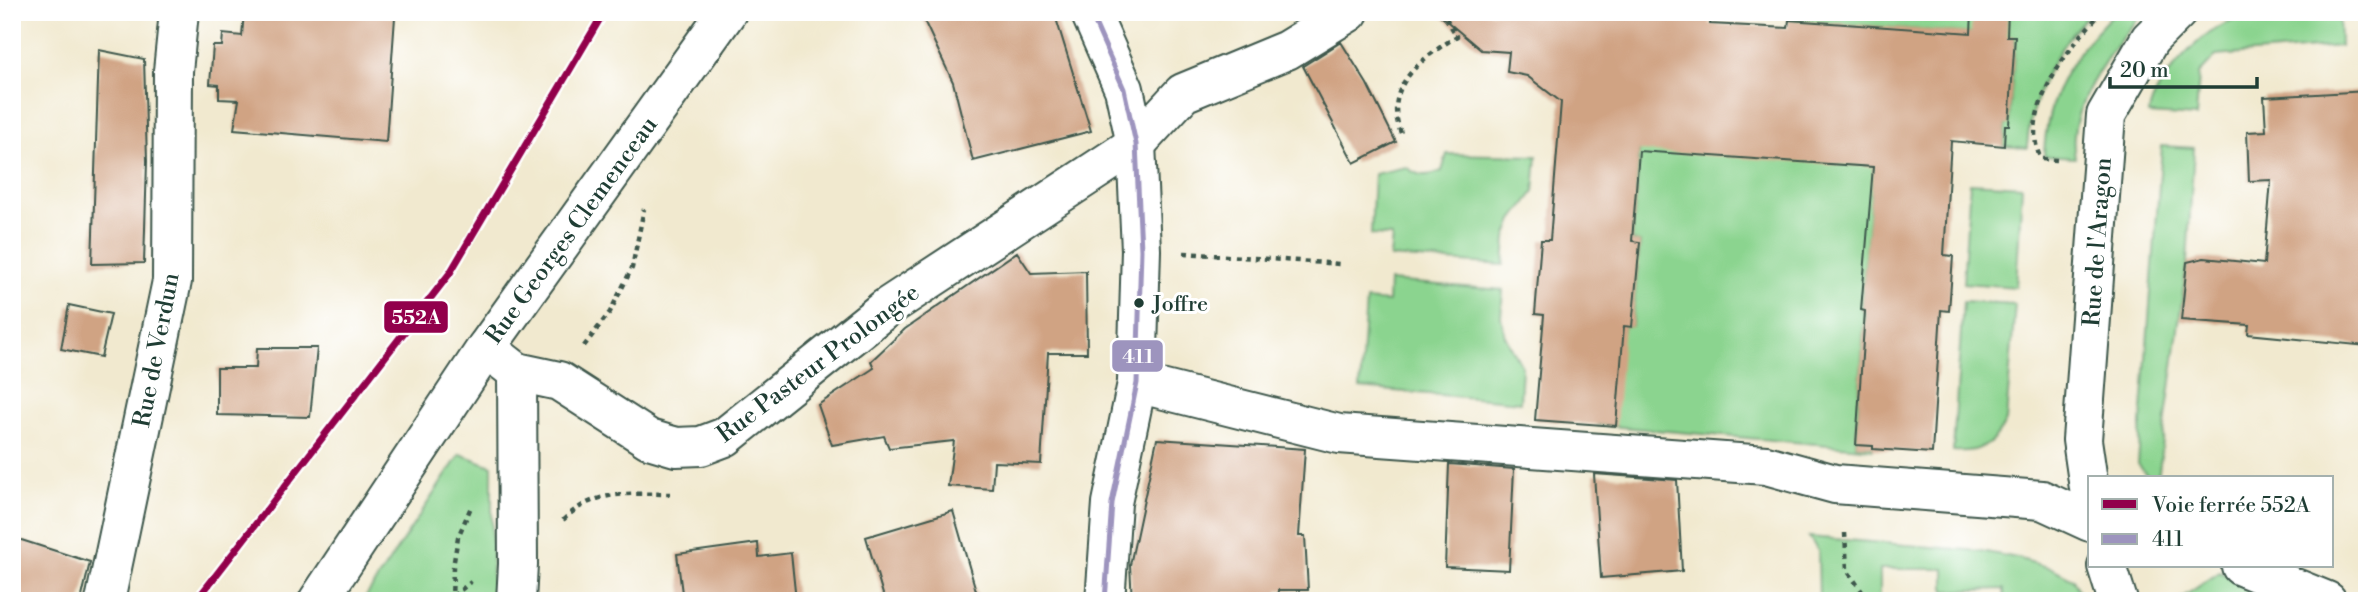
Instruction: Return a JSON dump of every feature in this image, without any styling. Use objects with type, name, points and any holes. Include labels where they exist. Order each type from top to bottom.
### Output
[{"type":"street","name":"Rue de Verdun","points":[[105,601],[172,281],[173,71],[179,12]]},
{"type":"street","name":"Rue Georges Clemenceau","points":[[318,601],[486,348],[727,12]]},
{"type":"street","points":[[1090,12],[1124,89],[1136,144],[1141,250],[1136,383],[1112,503],[1105,601]]},
{"type":"street","name":"Rue Pasteur Prolongée","points":[[486,348],[517,372],[559,381],[649,439],[676,447],[701,446],[725,438],[886,308],[1136,144],[1183,93],[1287,50],[1349,12]]},
{"type":"street","name":"Rue de l'Aragon","points":[[2088,481],[2082,440],[2106,115],[2150,39],[2177,12]]},
{"type":"street","points":[[517,372],[517,582]]},
{"type":"street","points":[[1136,383],[1339,434],[1766,465],[1835,484],[2042,500],[2088,521]]},
{"type":"street","points":[[2108,568],[2118,601]]},
{"type":"street","points":[[2246,568],[2327,601]]},
{"type":"path","points":[[1401,133],[1396,121],[1395,106],[1399,90],[1408,74],[1457,36],[1442,12]]},
{"type":"path","points":[[559,381],[610,312],[632,268],[644,208]]},
{"type":"path","points":[[1141,250],[1340,264]]},
{"type":"path","points":[[517,582],[570,513],[587,500],[607,496],[671,494],[680,491]]},
{"type":"path","points":[[1845,533],[1847,570],[1865,596]]},
{"type":"green space","points":[[1790,12],[2091,12],[2055,57],[2046,74],[2033,109],[2027,148],[2004,146],[2005,125],[2009,124],[2015,37],[1789,20]]},
{"type":"green space","points":[[2115,12],[2144,12],[2110,54],[2090,86],[2077,120],[2075,158],[2044,156],[2050,113],[2064,76],[2086,44]]},
{"type":"green space","points":[[2245,12],[2339,12],[2340,46],[2216,56],[2199,74],[2196,117],[2149,114],[2155,95],[2183,57],[2203,38]]},
{"type":"green space","points":[[1881,83],[1861,310],[1865,311],[1856,445],[1873,446],[1873,449],[1598,425],[1624,326],[1632,326],[1640,242],[1632,241],[1643,103]]},
{"type":"green space","points":[[2162,146],[2194,148],[2187,262],[2158,476],[2147,476],[2138,464]]},
{"type":"green space","points":[[1447,154],[1537,156],[1534,192],[1513,220],[1506,238],[1504,265],[1390,257],[1392,236],[1371,235],[1374,174],[1406,167],[1415,173],[1432,174],[1442,171]]},
{"type":"green space","points":[[1970,183],[2022,186],[2016,287],[1963,283]]},
{"type":"green space","points":[[1389,281],[1503,290],[1501,317],[1505,336],[1522,367],[1520,402],[1360,388],[1366,300],[1388,302]]},
{"type":"green space","points":[[1963,301],[2015,304],[2006,421],[1996,437],[1985,446],[1971,451],[1953,451]]},
{"type":"green space","points":[[460,454],[492,466],[492,601],[363,601]]},
{"type":"green space","points":[[1809,537],[1981,551],[2017,558],[2054,569],[2073,579],[2084,601],[2004,601],[2004,589],[1945,591],[1945,569],[1880,569],[1880,601],[1819,601],[1818,551]]},
{"type":"green space","points":[[2220,572],[2283,601],[2177,601]]},
{"type":"building","points":[[244,12],[346,12],[395,17],[386,142],[234,129],[239,100],[219,99],[219,85],[210,84],[213,46],[222,46],[223,34],[242,36]]},
{"type":"building","points":[[920,12],[1054,12],[1091,131],[973,161],[953,82]]},
{"type":"building","points":[[1436,12],[1711,12],[1710,24],[1788,28],[1789,20],[1971,33],[1972,12],[2008,12],[2007,36],[2015,36],[2009,125],[2005,125],[2004,146],[1951,141],[1944,255],[1953,256],[1949,311],[1941,310],[1932,453],[1873,449],[1873,446],[1856,445],[1865,311],[1861,310],[1873,167],[1639,151],[1632,241],[1640,242],[1632,327],[1624,326],[1616,426],[1535,420],[1544,315],[1535,314],[1541,240],[1550,240],[1561,102],[1527,76],[1507,72],[1509,52],[1481,50]]},
{"type":"building","points":[[1341,42],[1367,84],[1396,142],[1354,163],[1303,66]]},
{"type":"building","points":[[99,50],[144,59],[147,161],[144,263],[92,264]]},
{"type":"building","points":[[2367,91],[2367,346],[2248,334],[2249,325],[2181,320],[2187,262],[2204,258],[2264,264],[2271,180],[2249,181],[2247,132],[2266,131],[2264,97]]},
{"type":"building","points":[[1017,252],[1031,273],[1086,271],[1087,353],[1048,353],[1041,464],[994,462],[992,489],[948,486],[954,441],[889,448],[884,436],[832,445],[818,405],[874,368],[871,361],[905,329]]},
{"type":"building","points":[[69,305],[111,314],[101,357],[61,349]]},
{"type":"building","points":[[257,348],[317,348],[310,417],[217,415],[217,368],[256,368]]},
{"type":"building","points":[[1157,439],[1305,449],[1299,536],[1305,536],[1308,590],[1278,590],[1278,601],[1132,601],[1130,565]]},
{"type":"building","points":[[1449,464],[1514,469],[1509,570],[1445,567]]},
{"type":"building","points":[[1594,474],[1677,480],[1682,571],[1601,578]]},
{"type":"building","points":[[953,511],[979,601],[885,601],[866,537]]},
{"type":"building","points":[[12,537],[90,562],[81,601],[12,601]]},
{"type":"building","points":[[758,543],[759,557],[791,553],[796,601],[683,601],[677,554]]},
{"type":"rail line","name":"552A","points":[[196,601],[450,273],[604,12]]},
{"type":"transit line","name":"411","points":[[1090,12],[1124,89],[1136,144],[1141,250],[1137,383],[1112,503],[1105,601]]},
{"type":"place","name":"Joffre","points":[[1139,303]]}]
